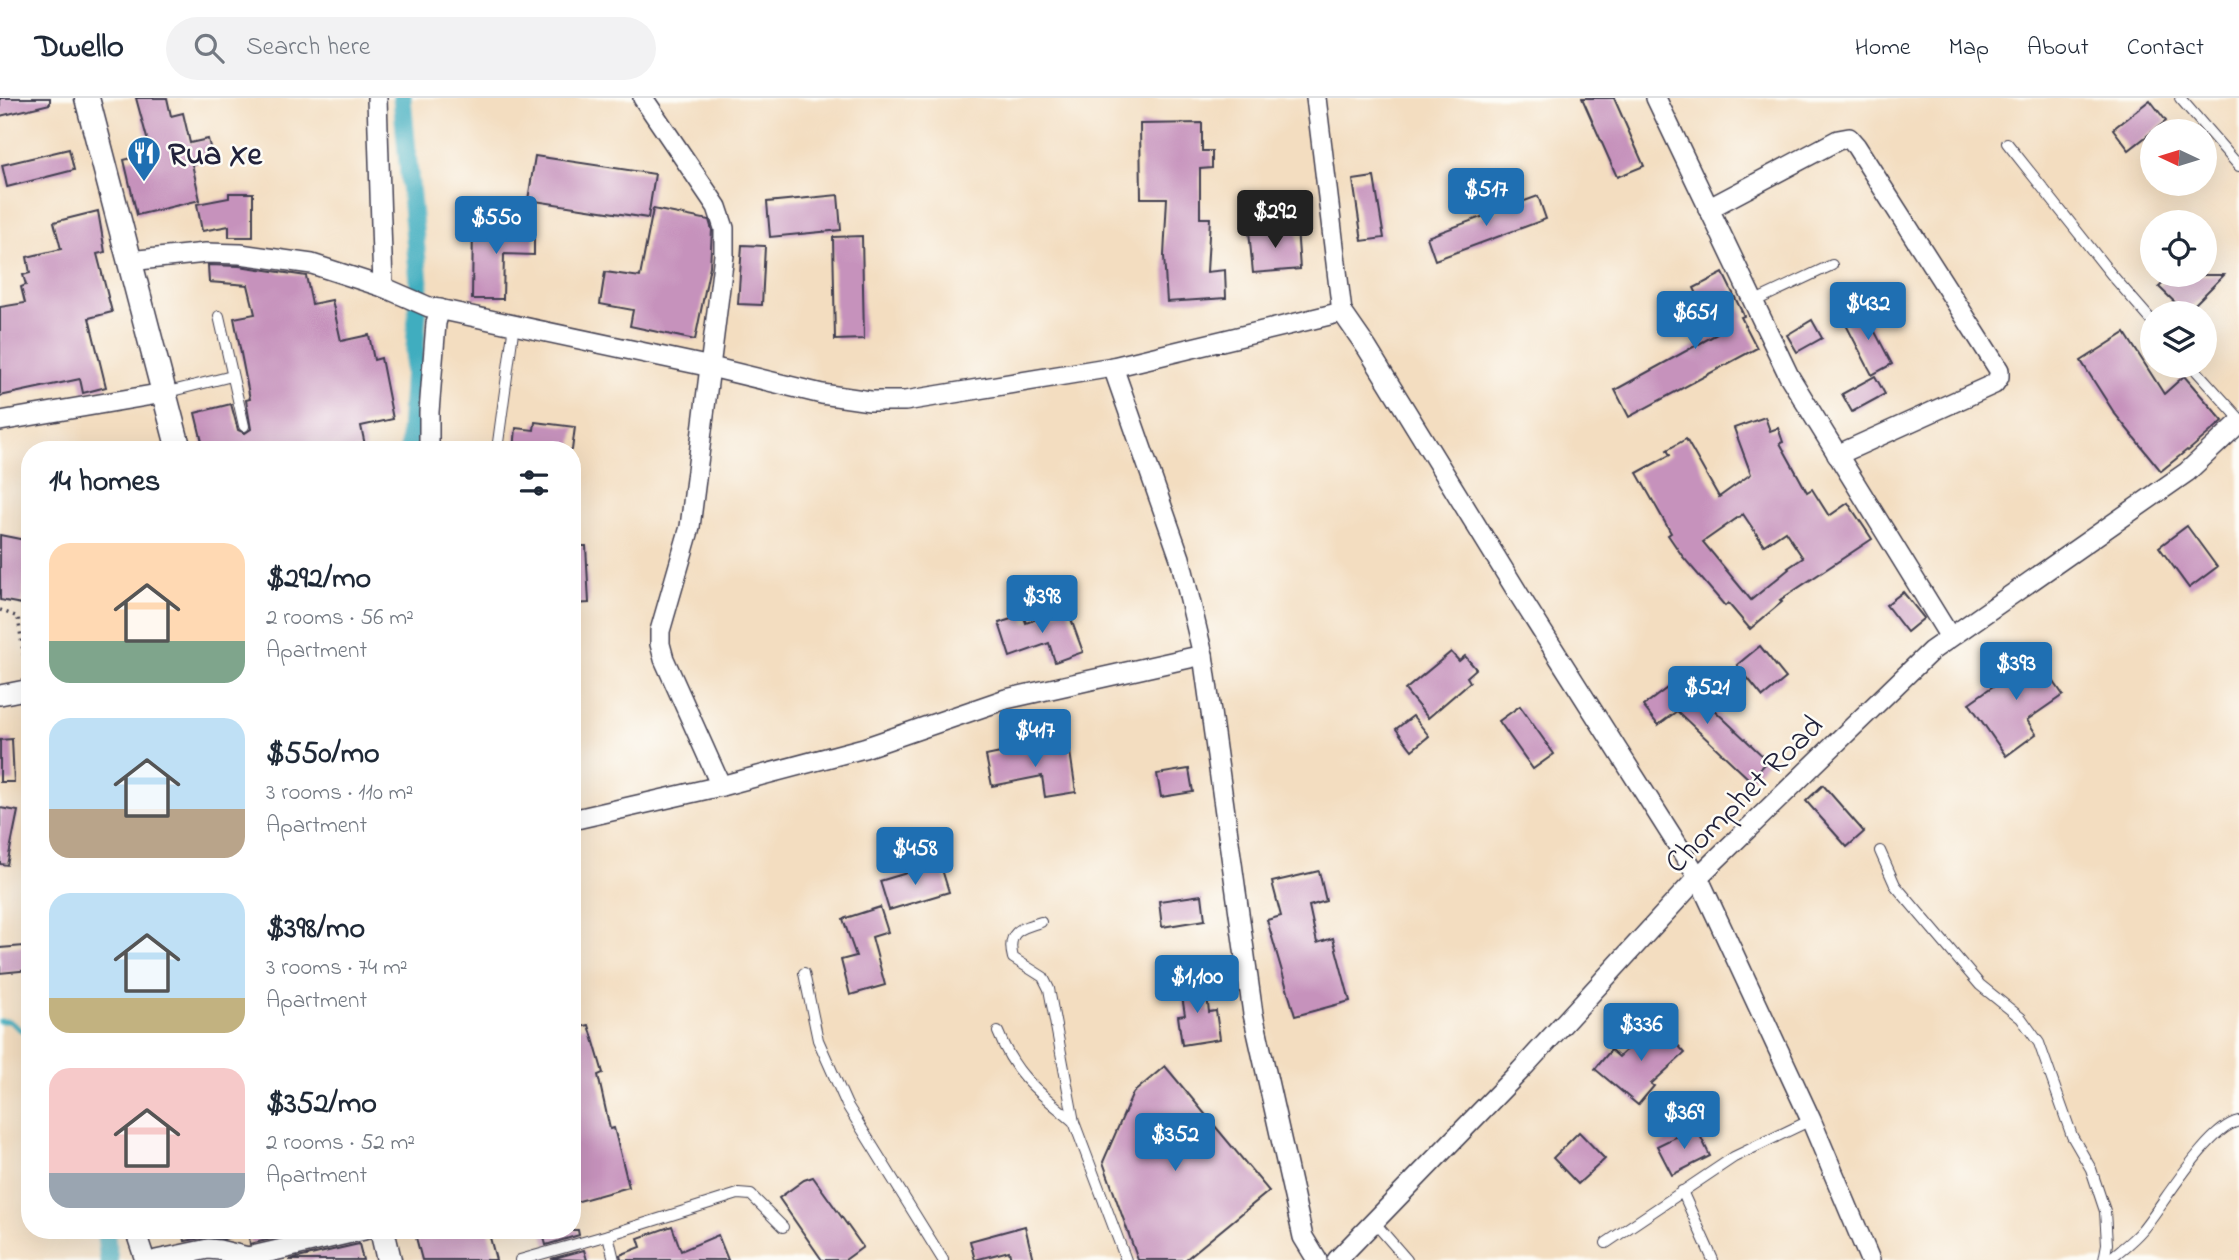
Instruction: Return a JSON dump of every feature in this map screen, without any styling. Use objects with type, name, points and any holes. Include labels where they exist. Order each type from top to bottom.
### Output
[{"type":"street","points":[[87,98],[176,441]]},
{"type":"street","points":[[377,98],[383,287]]},
{"type":"street","points":[[643,98],[717,206],[724,228],[724,255],[690,527],[660,631],[664,659],[721,786]]},
{"type":"street","points":[[1317,98],[1342,312],[1698,877],[1811,1120],[1870,1260]]},
{"type":"street","points":[[1656,98],[1789,376],[1950,636]]},
{"type":"street","points":[[1708,209],[1838,140],[1849,138],[1999,370],[1999,377],[1994,384],[1837,455]]},
{"type":"street","points":[[130,261],[206,253],[240,254],[312,264],[383,287],[435,308],[711,367],[822,394],[870,401],[905,401],[1113,367],[1342,312]]},
{"type":"street","points":[[429,441],[435,308]]},
{"type":"street","points":[[1113,367],[1180,558],[1203,655],[1253,1014],[1303,1237],[1317,1260]]},
{"type":"street","points":[[0,421],[164,393]]},
{"type":"street","name":"Chomphet Road","points":[[1337,1260],[1520,1071],[1698,877],[1931,651],[2187,472],[2239,421]]},
{"type":"street","points":[[581,818],[721,786],[864,748],[1006,699],[1203,655]]},
{"type":"street","points":[[0,695],[21,691]]},
{"type":"street","points":[[138,1239],[145,1260]]},
{"type":"street","points":[[156,1260],[208,1249],[248,1259],[328,1239]]},
{"type":"street","points":[[384,1239],[389,1260]]},
{"type":"lane","points":[[2180,98],[2239,166]]},
{"type":"lane","points":[[2007,144],[2140,307]]},
{"type":"lane","points":[[1753,302],[1832,265]]},
{"type":"lane","points":[[219,316],[244,426]]},
{"type":"lane","points":[[498,441],[514,324]]},
{"type":"lane","points":[[164,393],[233,376]]},
{"type":"lane","points":[[2202,378],[2239,421]]},
{"type":"lane","points":[[1880,850],[1895,885],[1980,985],[2021,1018],[2039,1043],[2072,1136],[2091,1169],[2105,1212],[2107,1244],[2104,1260]]},
{"type":"lane","points":[[1041,922],[1022,928],[1011,939],[1013,958],[1043,977],[1049,989],[1074,1122],[1126,1260]]},
{"type":"lane","points":[[804,973],[818,1040],[847,1105],[943,1260]]},
{"type":"lane","points":[[998,1031],[1007,1054],[1025,1080],[1074,1122]]},
{"type":"lane","points":[[1606,1243],[1734,1157],[1811,1120]]},
{"type":"lane","points":[[2109,1260],[2140,1233],[2197,1155],[2230,1123],[2239,1121]]},
{"type":"lane","points":[[1682,1191],[1713,1260]]},
{"type":"lane","points":[[520,1260],[608,1236],[738,1194],[751,1195],[783,1227]]},
{"type":"lane","points":[[1374,1222],[1408,1260]]},
{"type":"lane","points":[[608,1236],[614,1260]]},
{"type":"path","points":[[0,610],[18,617],[21,637]]},
{"type":"building","points":[[0,98],[50,98],[50,104],[0,116]]},
{"type":"building","points":[[136,98],[167,98],[171,116],[183,113],[190,143],[208,139],[213,159],[192,164],[200,200],[137,215],[124,160],[151,153]]},
{"type":"building","points":[[1582,98],[1614,98],[1644,166],[1617,177]]},
{"type":"building","points":[[2150,100],[2164,119],[2140,119],[2140,141],[2129,150],[2113,129]]},
{"type":"building","points":[[1202,123],[1202,151],[1212,151],[1212,168],[1200,169],[1200,218],[1210,218],[1207,272],[1225,270],[1226,298],[1167,302],[1164,256],[1167,198],[1141,198],[1140,124]]},
{"type":"building","points":[[69,149],[74,170],[7,187],[2,165]]},
{"type":"building","points":[[535,156],[655,174],[648,218],[528,200]]},
{"type":"building","points":[[1374,177],[1384,238],[1362,241],[1353,180]]},
{"type":"building","points":[[229,193],[253,193],[253,237],[229,237],[229,226],[202,231],[197,204],[229,198]]},
{"type":"building","points":[[838,195],[841,230],[770,237],[767,202]]},
{"type":"building","points":[[1538,196],[1546,219],[1435,260],[1427,237]]},
{"type":"building","points":[[653,209],[709,220],[712,230],[710,266],[695,340],[630,326],[633,310],[600,304],[605,272],[640,277]]},
{"type":"building","points":[[98,211],[105,252],[97,254],[112,312],[89,318],[106,387],[83,393],[80,379],[0,396],[0,307],[25,303],[21,287],[26,285],[23,275],[30,273],[27,257],[61,249],[54,222]]},
{"type":"building","points":[[473,224],[534,227],[534,255],[504,254],[503,299],[472,299]]},
{"type":"building","points":[[1297,227],[1300,269],[1253,273],[1249,231]]},
{"type":"building","points":[[862,236],[864,339],[835,340],[833,237]]},
{"type":"building","points":[[742,245],[765,246],[762,305],[738,304]]},
{"type":"building","points":[[208,265],[239,266],[306,276],[312,304],[332,300],[341,341],[369,335],[374,360],[381,358],[393,419],[361,426],[364,441],[202,441],[195,413],[231,404],[238,430],[245,433],[251,429],[246,400],[250,399],[234,318],[255,314],[248,285],[209,282]]},
{"type":"building","points":[[1723,273],[1757,348],[1629,417],[1615,390],[1717,334],[1694,288]]},
{"type":"building","points":[[2159,287],[2212,287],[2198,301],[2174,301]]},
{"type":"building","points":[[1863,309],[1892,364],[1872,375],[1843,319]]},
{"type":"building","points":[[1812,320],[1822,338],[1797,352],[1787,335]]},
{"type":"building","points":[[2125,333],[2140,356],[2140,378],[2154,378],[2164,394],[2182,378],[2186,378],[2223,421],[2161,471],[2115,414],[2081,361]]},
{"type":"building","points":[[1875,376],[1885,394],[1852,412],[1842,394]]},
{"type":"building","points":[[1765,417],[1770,431],[1778,428],[1783,442],[1780,443],[1807,492],[1812,489],[1829,516],[1848,503],[1872,539],[1780,600],[1782,602],[1750,629],[1728,603],[1725,606],[1683,557],[1668,535],[1671,533],[1637,473],[1670,455],[1667,450],[1686,439],[1719,497],[1751,474],[1734,428]],"holes":[[[1743,514],[1764,545],[1785,531],[1803,558],[1751,600],[1703,542]]]},
{"type":"building","points":[[535,422],[575,427],[573,441],[515,441],[516,428],[534,430]]},
{"type":"building","points":[[2187,526],[2217,567],[2189,588],[2159,547]]},
{"type":"building","points":[[0,535],[21,539],[21,604],[0,600]]},
{"type":"building","points":[[581,546],[586,546],[589,603],[581,603]]},
{"type":"building","points":[[1903,592],[1924,618],[1907,632],[1886,605]]},
{"type":"building","points":[[1067,608],[1083,652],[1055,662],[1049,643],[1010,657],[999,623],[1023,615],[1026,623]]},
{"type":"building","points":[[1760,646],[1786,678],[1763,697],[1737,665]]},
{"type":"building","points":[[2032,650],[2063,695],[2027,720],[2036,734],[2006,756],[1969,703],[2003,679],[1999,673]]},
{"type":"building","points":[[1451,652],[1459,661],[1465,656],[1476,669],[1467,677],[1470,682],[1428,718],[1405,690]]},
{"type":"building","points":[[1682,677],[1707,712],[1711,707],[1768,761],[1750,780],[1677,711],[1658,725],[1643,706]]},
{"type":"building","points":[[1520,706],[1554,754],[1533,769],[1499,721]]},
{"type":"building","points":[[1413,716],[1429,736],[1412,750],[1396,729]]},
{"type":"building","points":[[12,739],[14,782],[0,782],[0,740]]},
{"type":"building","points":[[1069,745],[1076,792],[1045,797],[1042,776],[992,786],[986,756],[1020,749],[1021,752]]},
{"type":"building","points":[[1189,769],[1193,792],[1161,797],[1157,774]]},
{"type":"building","points":[[1823,785],[1864,832],[1847,847],[1806,801]]},
{"type":"building","points":[[0,808],[18,811],[7,865],[0,864]]},
{"type":"building","points":[[940,863],[949,892],[889,910],[880,881]]},
{"type":"building","points":[[1319,871],[1326,901],[1309,906],[1317,943],[1333,938],[1350,1001],[1295,1016],[1267,920],[1281,916],[1272,882]]},
{"type":"building","points":[[1202,895],[1205,920],[1162,927],[1159,901]]},
{"type":"building","points":[[880,907],[888,932],[872,937],[885,985],[850,995],[841,960],[856,956],[843,919]]},
{"type":"building","points":[[21,946],[21,971],[0,973],[0,948]]},
{"type":"building","points":[[1205,980],[1209,1012],[1216,1011],[1220,1039],[1182,1045],[1178,1016],[1185,1015],[1180,984]]},
{"type":"building","points":[[1657,1022],[1685,1053],[1651,1084],[1654,1086],[1638,1105],[1595,1069],[1611,1050],[1619,1057]]},
{"type":"building","points":[[589,1025],[603,1073],[598,1075],[610,1129],[614,1128],[629,1187],[581,1200],[581,1027]]},
{"type":"building","points":[[1165,1066],[1269,1191],[1185,1260],[1138,1260],[1103,1162],[1133,1093]]},
{"type":"building","points":[[1696,1127],[1710,1156],[1672,1175],[1657,1146]]},
{"type":"building","points":[[1579,1132],[1605,1159],[1578,1184],[1553,1158]]},
{"type":"building","points":[[813,1177],[863,1247],[845,1260],[822,1260],[779,1198],[804,1180]]},
{"type":"building","points":[[672,1226],[681,1251],[718,1235],[728,1260],[621,1260],[620,1255],[641,1247],[638,1238]]},
{"type":"building","points":[[1025,1226],[1033,1260],[1011,1260],[1009,1251],[975,1260],[970,1241]]},
{"type":"building","points":[[249,1239],[271,1239],[250,1244]]},
{"type":"building","points":[[416,1239],[490,1239],[496,1260],[422,1260]]},
{"type":"building","points":[[544,1239],[566,1239],[546,1245]]},
{"type":"building","points":[[359,1244],[363,1260],[289,1260]]},
{"type":"building","points":[[584,1250],[587,1260],[551,1259]]},
{"type":"waterway","points":[[402,98],[419,282],[410,441]]},
{"type":"waterway","points":[[0,1021],[9,1021],[21,1030]]},
{"type":"waterway","points":[[106,1239],[109,1260]]},
{"type":"place","name":"Rua Xe","points":[[144,183]]}]
